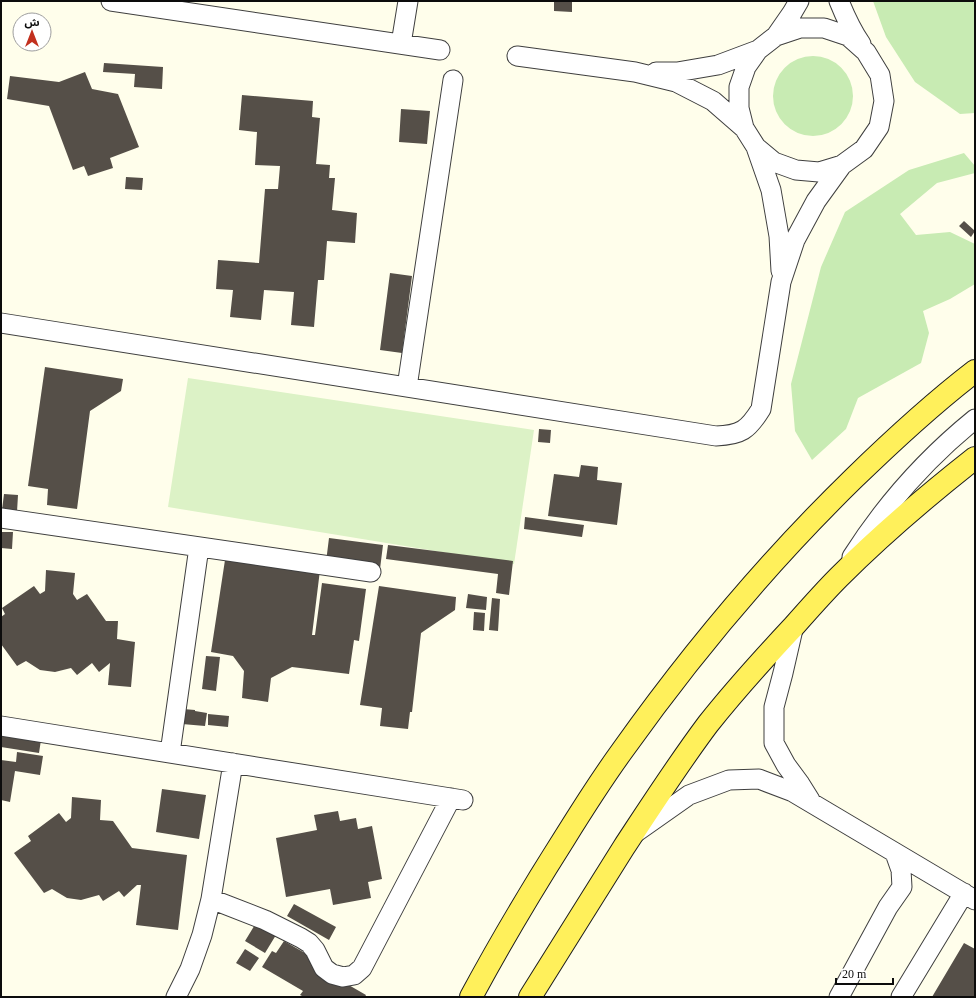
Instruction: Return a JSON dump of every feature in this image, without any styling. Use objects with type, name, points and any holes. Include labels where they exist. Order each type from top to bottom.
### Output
[{"type":"main road","points":[[471,997],[513,923],[583,808],[621,752],[700,647],[742,596],[833,499],[880,453],[929,409],[975,371]]},
{"type":"main road","points":[[530,997],[681,761],[707,725],[735,691],[839,577],[904,517],[975,458]]},
{"type":"street","points":[[111,1],[440,50]]},
{"type":"street","points":[[401,44],[408,1]]},
{"type":"street","points":[[744,128],[739,108],[739,87],[746,67],[758,50],[776,36],[799,1]]},
{"type":"street","points":[[1,323],[716,436],[730,435],[743,430],[754,421],[760,409],[782,282],[795,240],[812,207],[842,165],[864,149],[878,127],[884,101],[880,75],[853,31],[839,1]]},
{"type":"street","points":[[776,36],[800,28],[824,28],[848,36],[866,52]]},
{"type":"street","points":[[635,72],[677,72],[718,64],[758,50]]},
{"type":"street","points":[[517,56],[635,72],[676,82],[713,101],[744,128],[756,147],[771,190],[779,236],[782,282]]},
{"type":"street","points":[[407,387],[453,80]]},
{"type":"street","points":[[756,147],[774,162],[796,170],[819,172],[842,165]]},
{"type":"street","points":[[839,577],[884,511],[937,452],[975,419]]},
{"type":"street","points":[[1,518],[371,572]]},
{"type":"street","points":[[170,753],[199,547]]},
{"type":"street","points":[[794,625],[774,707],[774,743],[786,765],[813,805]]},
{"type":"street","points":[[1,726],[457,799],[362,968],[354,975],[343,977],[332,974],[324,968],[315,950],[309,943],[301,938],[256,916],[247,914],[211,899]]},
{"type":"street","points":[[176,997],[190,969],[202,935],[211,899],[233,763]]},
{"type":"street","points":[[633,834],[689,795],[729,780],[759,779],[793,792],[969,896],[900,997]]},
{"type":"street","points":[[839,997],[888,907],[902,887],[901,870],[895,853]]},
{"type":"green space","points":[[873,1],[970,1],[975,3],[975,113],[960,114],[915,82],[886,37]]},
{"type":"green space","points":[[805,56],[821,56],[842,67],[853,88],[853,104],[842,125],[821,136],[805,136],[791,130],[784,125],[779,118],[773,104],[773,88],[779,74],[784,67],[791,62]]},
{"type":"green space","points":[[964,153],[975,166],[975,173],[937,183],[900,214],[916,235],[950,232],[975,244],[975,284],[950,299],[923,311],[929,333],[921,363],[858,398],[846,429],[812,460],[795,431],[791,384],[821,267],[845,212],[909,170]]},
{"type":"green space","points":[[188,378],[534,430],[514,564],[168,507]]},
{"type":"building","points":[[554,1],[572,1],[572,12],[554,11]]},
{"type":"building","points":[[104,63],[163,67],[162,89],[134,87],[135,74],[103,72]]},
{"type":"building","points":[[85,72],[92,89],[118,94],[139,147],[110,158],[113,168],[88,176],[84,166],[73,170],[49,106],[7,99],[10,76],[59,82]]},
{"type":"building","points":[[242,95],[313,101],[312,117],[320,118],[316,164],[330,165],[329,178],[335,178],[332,210],[357,213],[355,243],[327,241],[324,280],[318,280],[314,327],[291,325],[294,292],[264,290],[261,320],[230,317],[233,290],[216,289],[218,260],[259,263],[265,189],[278,189],[280,166],[255,165],[257,132],[239,130]]},
{"type":"building","points":[[401,109],[430,111],[427,144],[399,142]]},
{"type":"building","points":[[126,177],[143,178],[142,190],[125,189]]},
{"type":"building","points":[[964,221],[975,231],[971,237],[959,226]]},
{"type":"building","points":[[390,273],[412,276],[402,353],[380,350]]},
{"type":"building","points":[[45,367],[123,379],[121,391],[90,411],[77,509],[47,505],[48,489],[28,486]]},
{"type":"building","points":[[539,429],[551,430],[550,443],[538,442]]},
{"type":"building","points":[[581,465],[598,467],[597,480],[622,483],[617,525],[548,516],[554,474],[579,477]]},
{"type":"building","points":[[4,494],[18,495],[17,512],[2,510]]},
{"type":"building","points":[[525,517],[584,525],[582,537],[524,529]]},
{"type":"building","points":[[1,532],[13,532],[12,549],[1,548]]},
{"type":"building","points":[[329,538],[383,545],[380,569],[326,562]]},
{"type":"building","points":[[388,545],[513,561],[509,595],[496,593],[498,574],[386,559]]},
{"type":"building","points":[[225,560],[320,570],[312,635],[315,635],[322,583],[366,589],[359,641],[354,640],[349,674],[292,667],[271,678],[268,702],[242,698],[244,671],[233,656],[211,652]]},
{"type":"building","points":[[46,570],[75,573],[73,594],[77,600],[87,594],[106,621],[118,621],[117,639],[135,642],[131,687],[108,685],[110,663],[99,672],[92,663],[77,675],[71,668],[55,672],[40,670],[26,661],[17,666],[1,644],[1,617],[5,614],[2,608],[34,586],[40,594],[45,591]]},
{"type":"building","points":[[379,586],[456,597],[455,610],[421,633],[412,712],[410,712],[408,729],[380,726],[382,708],[360,705]]},
{"type":"building","points":[[468,594],[487,597],[486,610],[466,608]]},
{"type":"building","points":[[492,598],[500,599],[498,631],[489,630]]},
{"type":"building","points":[[474,612],[485,613],[484,631],[473,630]]},
{"type":"building","points":[[206,656],[220,657],[216,691],[202,689]]},
{"type":"building","points":[[183,709],[207,713],[205,726],[182,724]]},
{"type":"building","points":[[208,714],[229,716],[228,727],[208,725]]},
{"type":"building","points":[[1,734],[41,740],[39,753],[1,747]]},
{"type":"building","points":[[17,752],[43,756],[40,775],[15,771],[10,802],[1,800],[1,760],[16,762]]},
{"type":"building","points":[[162,789],[206,795],[199,839],[156,832]]},
{"type":"building","points":[[72,797],[101,800],[100,820],[113,821],[132,848],[187,855],[178,930],[136,925],[141,885],[137,885],[124,897],[119,891],[103,901],[99,895],[81,900],[67,898],[52,889],[44,893],[14,853],[31,841],[28,836],[59,813],[66,822],[71,818]]},
{"type":"building","points":[[338,811],[340,821],[356,818],[358,829],[372,826],[382,879],[368,882],[371,898],[333,905],[330,889],[286,897],[276,838],[317,830],[314,815]]},
{"type":"building","points":[[294,904],[336,927],[329,940],[287,916]]},
{"type":"building","points":[[256,923],[276,935],[265,953],[245,941]]},
{"type":"building","points":[[284,941],[317,960],[314,965],[366,995],[365,997],[304,997],[300,995],[303,991],[262,967],[272,951],[276,953]]},
{"type":"building","points":[[964,943],[975,949],[975,997],[932,997]]},
{"type":"building","points":[[245,949],[259,958],[250,971],[236,963]]}]
